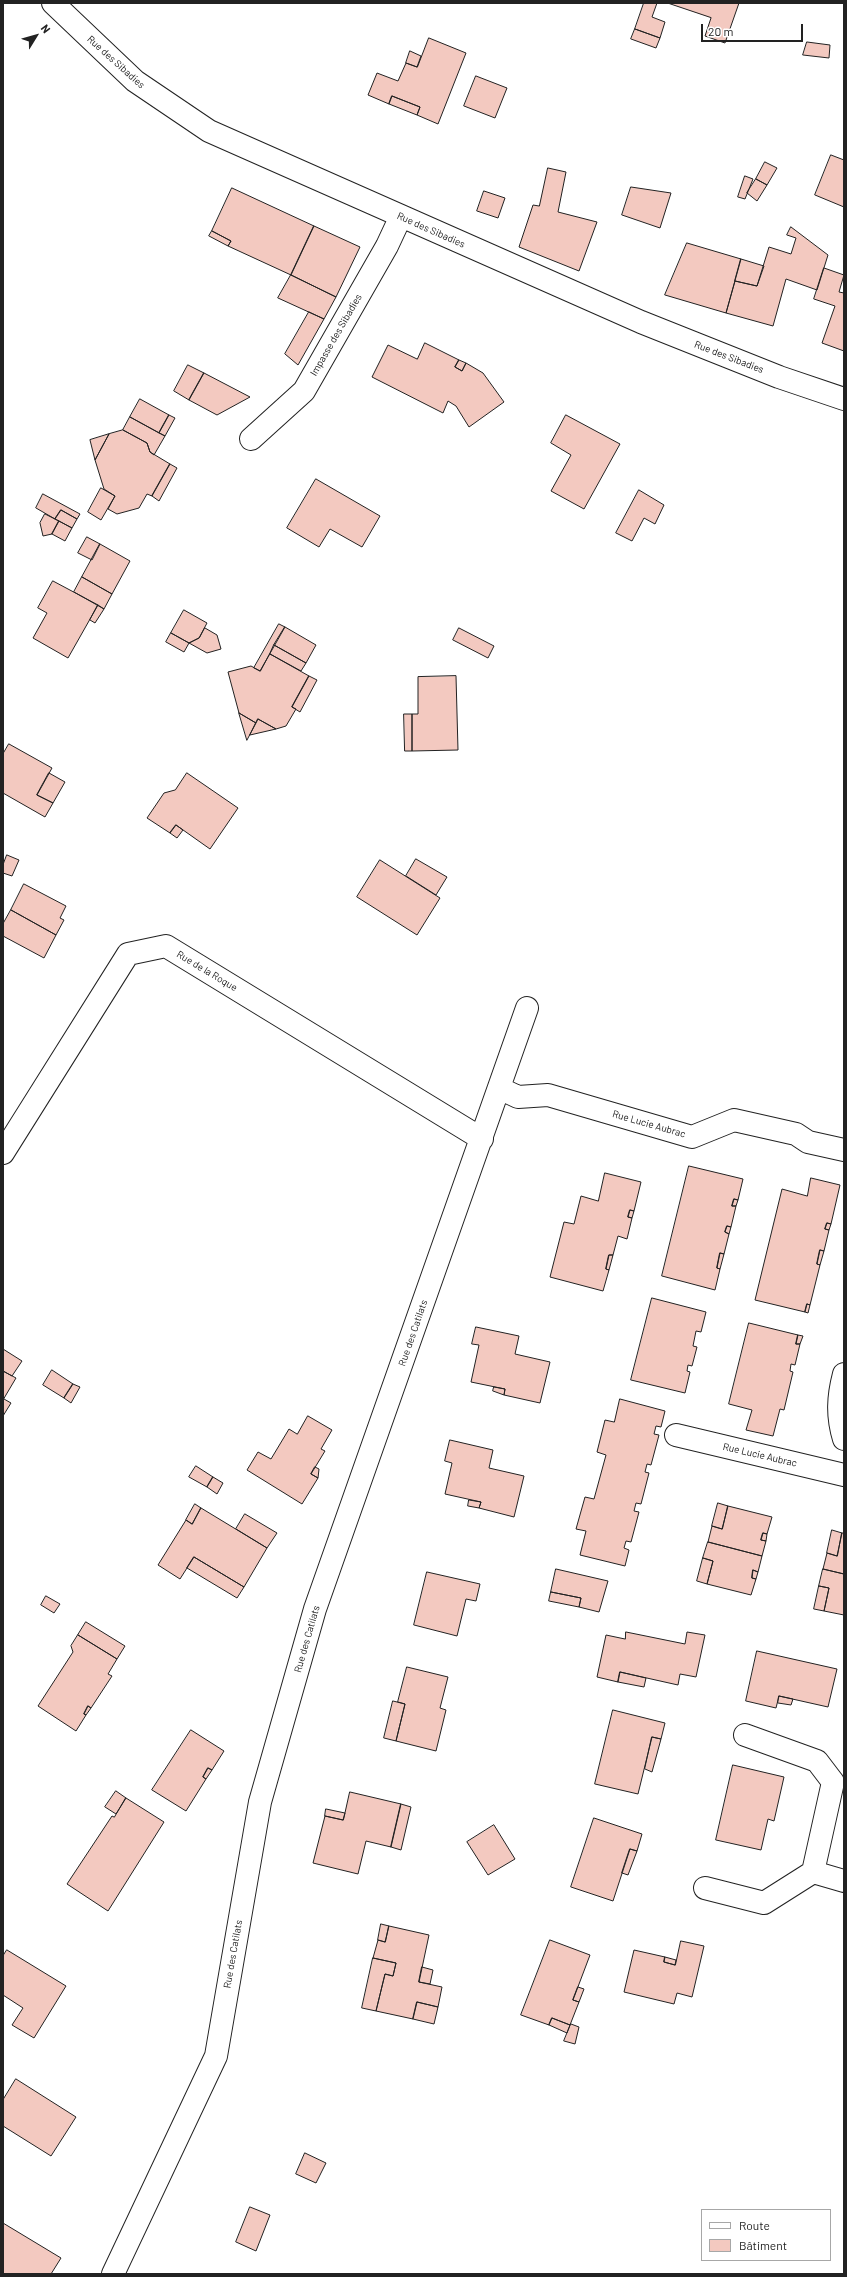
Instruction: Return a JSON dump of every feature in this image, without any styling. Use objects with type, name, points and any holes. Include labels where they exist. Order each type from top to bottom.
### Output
[{"type":"street","name":"Rue des Sibadies","points":[[53,3],[135,81],[209,131],[641,322],[779,377],[844,399]]},
{"type":"street","name":"Impasse des Sibadies","points":[[251,439],[304,391],[387,246],[401,216]]},
{"type":"street","name":"Rue de la Roque","points":[[3,1153],[128,954],[166,946],[482,1139]]},
{"type":"street","name":"Rue des Catilats","points":[[113,2274],[216,2056],[260,1802],[313,1616],[528,1008]]},
{"type":"street","name":"Rue Lucie Aubrac","points":[[499,1088],[518,1097],[548,1094],[692,1136],[734,1120],[796,1134],[808,1142],[844,1150]]},
{"type":"street","points":[[844,1374],[838,1395],[839,1418],[844,1439]]},
{"type":"street","name":"Rue Lucie Aubrac","points":[[676,1435],[844,1475]]},
{"type":"street","points":[[705,1888],[764,1903],[813,1872],[838,1782],[817,1761],[745,1735]]},
{"type":"street","points":[[813,1872],[844,1881]]},
{"type":"building","points":[[644,3],[657,3],[652,17],[665,22],[660,38],[635,29]]},
{"type":"building","points":[[668,3],[739,3],[725,43],[705,36],[711,18]]},
{"type":"building","points":[[635,29],[660,38],[656,48],[631,39]]},
{"type":"building","points":[[429,38],[466,53],[438,124],[417,115],[420,107],[392,96],[389,104],[368,95],[377,73],[398,81],[406,63],[417,67]]},
{"type":"building","points":[[807,42],[830,45],[829,58],[803,55]]},
{"type":"building","points":[[410,51],[421,56],[417,67],[406,63]]},
{"type":"building","points":[[476,76],[507,88],[495,118],[464,106]]},
{"type":"building","points":[[392,96],[420,107],[417,115],[389,104]]},
{"type":"building","points":[[831,155],[844,160],[844,207],[815,195]]},
{"type":"building","points":[[765,162],[777,168],[767,185],[756,179]]},
{"type":"building","points":[[548,168],[566,172],[558,212],[597,222],[579,271],[519,247],[533,205],[539,206]]},
{"type":"building","points":[[745,176],[753,179],[745,199],[738,197]]},
{"type":"building","points":[[756,179],[767,185],[757,201],[747,193]]},
{"type":"building","points":[[631,187],[671,193],[660,228],[622,215]]},
{"type":"building","points":[[232,188],[314,226],[291,275],[228,246],[231,241],[212,231]]},
{"type":"building","points":[[484,191],[505,198],[498,218],[477,211]]},
{"type":"building","points":[[314,226],[360,247],[336,297],[291,275]]},
{"type":"building","points":[[791,227],[828,255],[817,290],[786,279],[773,326],[726,313],[735,281],[757,286],[769,247],[791,254],[796,238],[787,235]]},
{"type":"building","points":[[212,231],[231,241],[228,246],[209,236]]},
{"type":"building","points":[[687,243],[741,259],[726,313],[665,295]]},
{"type":"building","points":[[741,259],[764,266],[757,286],[735,281]]},
{"type":"building","points":[[824,268],[844,275],[839,292],[844,293],[844,351],[822,343],[835,306],[814,299]]},
{"type":"building","points":[[291,275],[336,297],[324,319],[278,298]]},
{"type":"building","points":[[309,312],[324,319],[298,365],[285,354]]},
{"type":"building","points":[[425,343],[459,360],[455,367],[462,371],[466,363],[483,373],[504,402],[469,427],[456,406],[448,401],[443,413],[372,377],[388,345],[417,359]]},
{"type":"building","points":[[459,360],[466,363],[462,371],[455,367]]},
{"type":"building","points":[[188,365],[204,373],[189,400],[174,391]]},
{"type":"building","points":[[204,373],[250,397],[217,415],[189,400]]},
{"type":"building","points":[[140,399],[169,415],[159,433],[130,417]]},
{"type":"building","points":[[169,415],[175,418],[165,436],[159,433]]},
{"type":"building","points":[[566,415],[620,444],[584,509],[551,491],[571,455],[551,443]]},
{"type":"building","points":[[130,417],[165,436],[154,455],[150,452],[147,443],[123,430]]},
{"type":"building","points":[[123,430],[147,443],[150,452],[170,464],[152,496],[147,494],[139,508],[117,514],[108,509],[115,496],[104,489],[95,460],[109,434]]},
{"type":"building","points":[[109,434],[95,460],[90,440]]},
{"type":"building","points":[[170,464],[177,468],[159,501],[152,496]]},
{"type":"building","points":[[316,479],[380,516],[362,547],[330,529],[319,547],[287,528]]},
{"type":"building","points":[[101,488],[115,496],[101,520],[88,512]]},
{"type":"building","points":[[639,490],[664,505],[655,524],[644,518],[632,541],[616,533]]},
{"type":"building","points":[[43,494],[80,514],[77,519],[61,510],[55,519],[36,508]]},
{"type":"building","points":[[61,510],[77,519],[72,528],[55,519]]},
{"type":"building","points":[[45,514],[59,521],[52,534],[43,536],[40,523]]},
{"type":"building","points":[[59,521],[72,528],[65,541],[52,534]]},
{"type":"building","points":[[87,537],[100,544],[92,560],[78,553]]},
{"type":"building","points":[[100,544],[130,561],[112,594],[82,577]]},
{"type":"building","points":[[82,577],[112,594],[104,609],[74,592]]},
{"type":"building","points":[[53,581],[98,605],[68,658],[33,638],[47,613],[38,608]]},
{"type":"building","points":[[98,605],[104,609],[95,623],[90,620]]},
{"type":"building","points":[[184,610],[207,623],[199,638],[189,643],[171,633]]},
{"type":"building","points":[[279,624],[285,627],[260,671],[254,668]]},
{"type":"building","points":[[285,627],[316,645],[306,663],[274,645]]},
{"type":"building","points":[[205,628],[217,635],[221,649],[207,653],[189,643],[199,638]]},
{"type":"building","points":[[459,628],[494,646],[488,658],[453,640]]},
{"type":"building","points":[[171,633],[189,643],[184,652],[166,642]]},
{"type":"building","points":[[274,645],[306,663],[301,671],[270,654]]},
{"type":"building","points":[[270,654],[309,676],[292,707],[296,709],[286,726],[276,729],[258,719],[256,723],[239,713],[228,672],[251,666],[260,671]]},
{"type":"building","points":[[309,676],[317,680],[300,712],[292,707]]},
{"type":"building","points":[[456,676],[458,750],[412,751],[412,714],[418,714],[418,677]]},
{"type":"building","points":[[239,713],[256,723],[247,740]]},
{"type":"building","points":[[404,714],[412,714],[412,751],[405,751]]},
{"type":"building","points":[[258,719],[276,729],[250,735]]},
{"type":"building","points":[[9,744],[52,768],[37,795],[53,803],[45,817],[3,793],[3,754]]},
{"type":"building","points":[[49,773],[65,782],[53,803],[37,795]]},
{"type":"building","points":[[187,773],[238,808],[210,849],[176,825],[170,833],[147,818],[164,793],[175,790]]},
{"type":"building","points":[[176,825],[183,830],[177,838],[170,833]]},
{"type":"building","points":[[7,855],[19,860],[12,876],[3,873],[3,865]]},
{"type":"building","points":[[416,859],[447,877],[436,895],[406,876]]},
{"type":"building","points":[[380,860],[440,898],[417,935],[357,897]]},
{"type":"building","points":[[24,884],[66,906],[60,918],[64,920],[56,935],[11,910]]},
{"type":"building","points":[[11,910],[56,935],[44,958],[3,936],[3,924]]},
{"type":"building","points":[[689,1166],[743,1179],[738,1200],[734,1199],[732,1206],[736,1206],[731,1227],[727,1226],[725,1232],[729,1234],[724,1254],[720,1253],[717,1268],[720,1269],[715,1290],[662,1276]]},
{"type":"building","points":[[605,1173],[641,1182],[634,1211],[630,1210],[628,1217],[632,1218],[627,1239],[618,1236],[613,1255],[609,1255],[606,1269],[609,1270],[603,1291],[550,1277],[564,1222],[574,1224],[581,1196],[598,1201]]},
{"type":"building","points":[[811,1178],[840,1185],[831,1224],[827,1223],[825,1229],[829,1230],[824,1251],[820,1250],[817,1264],[820,1265],[810,1305],[807,1304],[805,1312],[755,1300],[782,1189],[807,1196]]},
{"type":"building","points":[[734,1199],[738,1200],[736,1206],[732,1206]]},
{"type":"building","points":[[630,1210],[634,1211],[632,1218],[628,1217]]},
{"type":"building","points":[[827,1223],[831,1224],[829,1230],[825,1229]]},
{"type":"building","points":[[727,1226],[731,1227],[729,1234],[725,1232]]},
{"type":"building","points":[[820,1250],[824,1251],[820,1265],[817,1264]]},
{"type":"building","points":[[720,1253],[724,1254],[720,1269],[717,1268]]},
{"type":"building","points":[[609,1255],[613,1255],[609,1270],[606,1269]]},
{"type":"building","points":[[652,1298],[706,1312],[701,1332],[696,1331],[693,1346],[697,1347],[692,1366],[688,1365],[687,1371],[690,1372],[685,1393],[631,1380]]},
{"type":"building","points":[[807,1304],[810,1305],[808,1313],[805,1312]]},
{"type":"building","points":[[749,1323],[798,1335],[796,1344],[800,1344],[795,1365],[791,1364],[790,1371],[793,1372],[784,1410],[780,1409],[773,1436],[746,1430],[752,1410],[729,1404]]},
{"type":"building","points":[[476,1327],[519,1336],[515,1354],[550,1362],[540,1403],[504,1395],[505,1389],[471,1382],[479,1345],[472,1344]]},
{"type":"building","points":[[798,1335],[803,1336],[800,1344],[796,1344]]},
{"type":"building","points":[[3,1349],[22,1361],[12,1376],[3,1371]]},
{"type":"building","points":[[52,1370],[73,1384],[64,1398],[43,1385]]},
{"type":"building","points":[[3,1371],[16,1378],[3,1400]]},
{"type":"building","points":[[73,1384],[80,1387],[71,1403],[64,1398]]},
{"type":"building","points":[[494,1387],[505,1389],[504,1395],[493,1391]]},
{"type":"building","points":[[4,1399],[11,1403],[3,1416],[3,1400]]},
{"type":"building","points":[[620,1399],[665,1411],[661,1427],[656,1426],[654,1434],[659,1435],[651,1465],[647,1464],[645,1472],[649,1473],[641,1504],[636,1503],[634,1511],[639,1512],[631,1542],[626,1541],[624,1548],[629,1550],[625,1566],[580,1555],[586,1531],[576,1529],[585,1497],[594,1499],[606,1455],[597,1452],[605,1420],[614,1422]]},
{"type":"building","points":[[308,1416],[332,1430],[321,1449],[325,1451],[311,1474],[318,1478],[302,1504],[247,1470],[258,1452],[271,1459],[289,1429],[297,1434]]},
{"type":"building","points":[[450,1440],[493,1450],[489,1468],[524,1476],[514,1517],[479,1508],[481,1502],[445,1494],[452,1463],[445,1461]]},
{"type":"building","points":[[196,1466],[213,1477],[207,1487],[189,1477]]},
{"type":"building","points":[[315,1467],[319,1469],[318,1478],[311,1474]]},
{"type":"building","points":[[213,1477],[223,1483],[217,1494],[207,1487]]},
{"type":"building","points":[[469,1500],[481,1502],[479,1508],[468,1506]]},
{"type":"building","points":[[718,1503],[728,1506],[722,1529],[712,1526]]},
{"type":"building","points":[[195,1504],[201,1508],[192,1524],[186,1520]]},
{"type":"building","points":[[728,1506],[772,1517],[767,1534],[763,1533],[761,1540],[766,1541],[762,1556],[708,1542],[712,1526],[722,1529]]},
{"type":"building","points":[[201,1508],[267,1548],[244,1587],[194,1557],[180,1579],[158,1565],[186,1520],[192,1524]]},
{"type":"building","points":[[245,1514],[277,1533],[267,1548],[236,1529]]},
{"type":"building","points":[[832,1530],[842,1533],[837,1556],[827,1553]]},
{"type":"building","points":[[763,1533],[767,1534],[766,1541],[761,1540]]},
{"type":"building","points":[[842,1533],[844,1533],[844,1574],[823,1569],[827,1553],[837,1556]]},
{"type":"building","points":[[708,1542],[762,1556],[758,1572],[753,1570],[752,1578],[756,1579],[751,1595],[707,1584],[713,1561],[703,1558]]},
{"type":"building","points":[[194,1557],[244,1587],[237,1598],[187,1568]]},
{"type":"building","points":[[703,1558],[713,1561],[707,1584],[697,1581]]},
{"type":"building","points":[[556,1569],[608,1581],[599,1612],[579,1607],[581,1598],[551,1592]]},
{"type":"building","points":[[823,1569],[844,1574],[844,1615],[824,1611],[829,1588],[819,1586]]},
{"type":"building","points":[[753,1570],[758,1572],[756,1579],[752,1578]]},
{"type":"building","points":[[427,1572],[480,1584],[476,1601],[466,1599],[457,1636],[414,1625]]},
{"type":"building","points":[[819,1586],[829,1588],[824,1611],[814,1609]]},
{"type":"building","points":[[551,1592],[581,1598],[579,1607],[549,1601]]},
{"type":"building","points":[[46,1596],[60,1604],[54,1613],[41,1605]]},
{"type":"building","points":[[86,1622],[125,1646],[117,1659],[78,1635]]},
{"type":"building","points":[[626,1632],[685,1644],[687,1632],[705,1635],[696,1677],[680,1674],[678,1685],[620,1672],[618,1682],[597,1677],[606,1635],[625,1639]]},
{"type":"building","points":[[78,1635],[117,1659],[108,1674],[112,1676],[91,1708],[88,1706],[84,1714],[86,1715],[76,1731],[38,1706],[73,1652],[71,1646]]},
{"type":"building","points":[[757,1651],[837,1669],[828,1707],[779,1696],[776,1708],[746,1701]]},
{"type":"building","points":[[407,1667],[448,1677],[440,1708],[446,1710],[436,1751],[396,1741],[405,1704],[398,1702]]},
{"type":"building","points":[[620,1672],[646,1678],[644,1687],[618,1682]]},
{"type":"building","points":[[779,1696],[793,1699],[791,1705],[778,1703]]},
{"type":"building","points":[[393,1701],[405,1704],[396,1741],[384,1738]]},
{"type":"building","points":[[88,1706],[91,1708],[86,1715],[84,1714]]},
{"type":"building","points":[[613,1710],[665,1723],[661,1739],[652,1737],[638,1794],[595,1784]]},
{"type":"building","points":[[191,1730],[224,1751],[212,1770],[208,1768],[203,1777],[206,1779],[186,1811],[152,1790]]},
{"type":"building","points":[[652,1737],[661,1739],[652,1772],[645,1769]]},
{"type":"building","points":[[733,1765],[784,1777],[774,1821],[768,1819],[761,1850],[716,1840]]},
{"type":"building","points":[[208,1768],[212,1770],[206,1779],[203,1777]]},
{"type":"building","points":[[116,1791],[126,1798],[116,1814],[105,1807]]},
{"type":"building","points":[[350,1792],[401,1804],[391,1847],[366,1841],[358,1874],[313,1863],[325,1816],[343,1820]]},
{"type":"building","points":[[126,1798],[164,1822],[108,1911],[67,1884],[112,1816],[114,1817]]},
{"type":"building","points":[[401,1804],[411,1807],[401,1850],[391,1847]]},
{"type":"building","points":[[326,1809],[345,1813],[343,1820],[325,1816]]},
{"type":"building","points":[[594,1818],[642,1834],[637,1851],[630,1849],[613,1901],[571,1887]]},
{"type":"building","points":[[494,1825],[515,1859],[488,1875],[467,1842]]},
{"type":"building","points":[[630,1849],[637,1851],[628,1875],[622,1873]]},
{"type":"building","points":[[381,1924],[389,1926],[385,1942],[378,1940]]},
{"type":"building","points":[[389,1926],[429,1935],[419,1982],[442,1987],[438,2007],[417,2002],[413,2019],[376,2011],[385,1974],[393,1976],[396,1963],[373,1958],[378,1940],[385,1942]]},
{"type":"building","points":[[550,1940],[590,1955],[573,2000],[579,2002],[570,2025],[552,2018],[549,2025],[521,2015]]},
{"type":"building","points":[[681,1941],[704,1946],[692,1997],[677,1993],[674,2004],[624,1992],[634,1950],[665,1957],[664,1962],[675,1965]]},
{"type":"building","points":[[7,1950],[66,1986],[34,2038],[12,2025],[23,2008],[3,1995],[3,1956]]},
{"type":"building","points":[[665,1957],[676,1960],[675,1965],[664,1962]]},
{"type":"building","points":[[373,1958],[396,1963],[393,1976],[385,1974],[376,2011],[362,2008]]},
{"type":"building","points":[[422,1967],[433,1970],[430,1984],[419,1982]]},
{"type":"building","points":[[578,1987],[584,1989],[579,2002],[573,2000]]},
{"type":"building","points":[[417,2002],[438,2007],[434,2024],[413,2019]]},
{"type":"building","points":[[552,2018],[570,2025],[567,2033],[549,2025]]},
{"type":"building","points":[[571,2024],[579,2027],[575,2044],[564,2041]]},
{"type":"building","points":[[16,2079],[76,2117],[51,2156],[3,2126],[3,2100]]},
{"type":"building","points":[[305,2153],[326,2163],[316,2183],[296,2174]]},
{"type":"building","points":[[250,2207],[270,2215],[256,2251],[236,2242]]},
{"type":"building","points":[[3,2223],[61,2258],[51,2274],[3,2274]]}]
